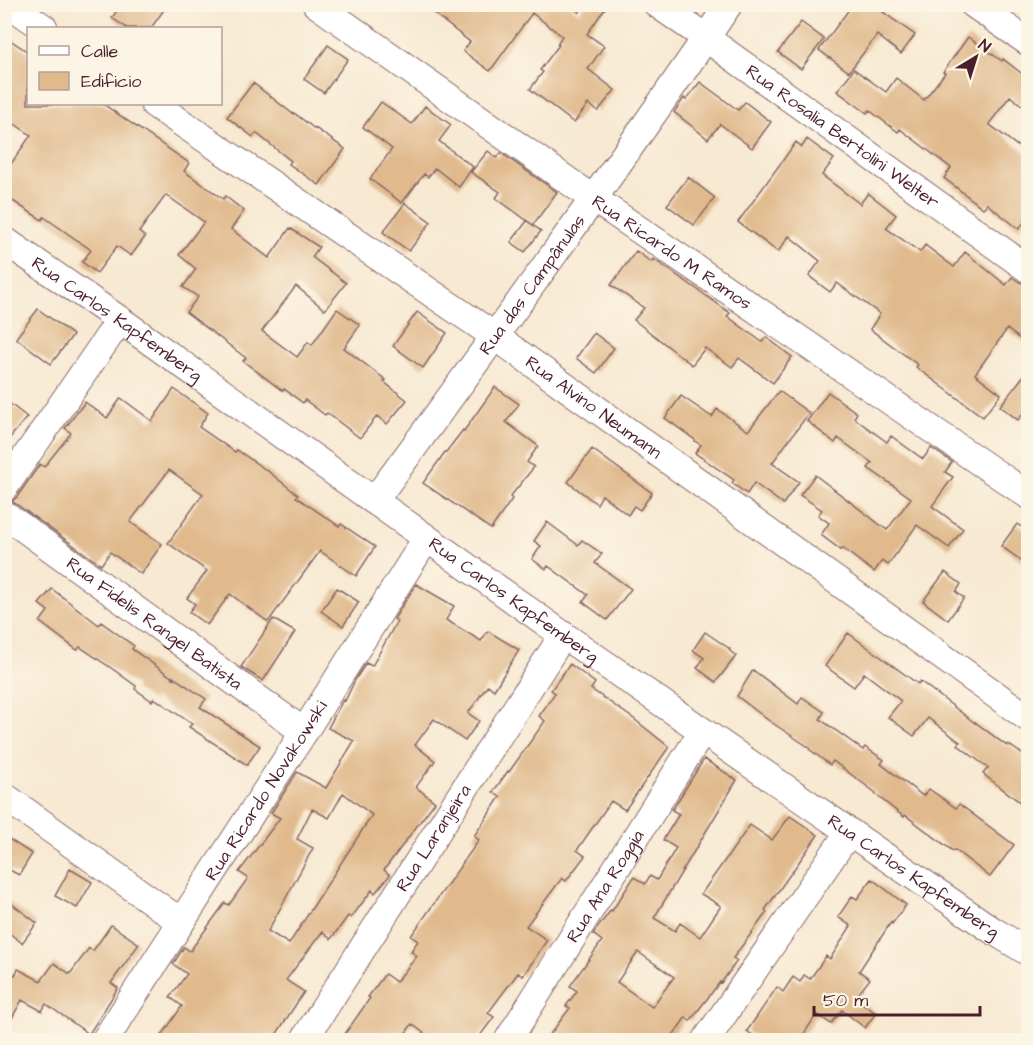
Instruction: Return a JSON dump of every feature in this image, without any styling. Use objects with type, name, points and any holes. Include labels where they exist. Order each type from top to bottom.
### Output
[{"type":"street","points":[[9,4],[43,27]]},
{"type":"street","name":"Rua Ricardo M Ramos","points":[[316,4],[594,199],[1029,495]]},
{"type":"street","name":"Rua Rosalia Bertolini Welter","points":[[657,4],[1029,269]]},
{"type":"street","name":"Rua das Campânulas","points":[[374,501],[496,337],[729,4]]},
{"type":"street","points":[[973,4],[1029,42]]},
{"type":"street","name":"Rua Alvino Neumann","points":[[155,105],[496,337],[1029,718]]},
{"type":"street","name":"Rua Carlos Kapfemberg","points":[[4,240],[563,636],[992,930],[1029,952]]},
{"type":"street","points":[[4,489],[120,320]]},
{"type":"street","name":"Rua Fidelis Rangel Batista","points":[[4,514],[304,732]]},
{"type":"street","name":"Rua Ricardo Novakowski","points":[[105,1041],[426,539]]},
{"type":"street","name":"Rua Laranjeira","points":[[304,1041],[563,636]]},
{"type":"street","name":"Rua Ana Roggia","points":[[508,1041],[702,732]]},
{"type":"street","points":[[4,796],[181,922]]},
{"type":"street","points":[[705,1041],[849,832]]},
{"type":"building","points":[[121,4],[168,4],[152,27],[126,27],[112,18]]},
{"type":"building","points":[[422,4],[568,4],[579,13],[585,4],[608,4],[587,34],[604,46],[588,69],[615,90],[598,111],[588,104],[574,123],[530,89],[543,72],[540,70],[559,45],[557,44],[562,36],[532,13],[490,71],[463,51],[470,42]]},
{"type":"building","points":[[853,4],[889,4],[883,12],[915,35],[901,54],[877,35],[849,72],[819,50]]},
{"type":"building","points":[[801,22],[824,39],[801,69],[778,52]]},
{"type":"building","points":[[4,36],[27,51],[27,105],[104,105],[189,163],[184,171],[223,199],[225,196],[244,211],[231,229],[269,258],[290,228],[319,247],[312,257],[346,283],[325,310],[296,286],[262,331],[297,357],[308,342],[312,345],[337,309],[360,325],[344,348],[386,380],[384,382],[407,400],[387,424],[377,416],[360,438],[327,413],[325,415],[305,400],[303,403],[284,389],[283,391],[243,361],[246,358],[186,312],[198,297],[183,287],[196,269],[179,255],[204,222],[166,195],[139,232],[145,237],[131,256],[117,246],[97,273],[82,262],[91,250],[44,217],[42,220],[8,198],[12,193],[4,188],[4,174],[31,135],[4,117]]},
{"type":"building","points":[[968,37],[1029,79],[1029,111],[1010,96],[989,124],[1029,155],[1029,216],[1019,229],[987,204],[983,208],[944,178],[951,168],[900,129],[898,132],[869,110],[867,113],[837,91],[854,69],[886,92],[896,78],[924,100]]},
{"type":"building","points":[[328,45],[348,59],[324,93],[304,79]]},
{"type":"building","points":[[700,82],[738,110],[745,102],[771,122],[752,148],[720,124],[708,139],[674,112]]},
{"type":"building","points":[[253,83],[293,114],[345,149],[319,185],[289,164],[291,161],[256,133],[253,137],[227,117]]},
{"type":"building","points":[[381,102],[412,124],[425,106],[451,125],[439,141],[473,167],[459,187],[435,168],[428,177],[424,174],[402,203],[370,179],[392,149],[363,127]]},
{"type":"building","points":[[807,139],[834,159],[822,175],[860,204],[868,193],[896,215],[886,228],[920,252],[925,245],[954,267],[965,252],[1006,285],[1012,277],[1029,285],[1029,346],[1007,329],[975,374],[1001,394],[983,417],[870,329],[880,314],[837,283],[830,292],[809,276],[820,261],[789,236],[778,252],[738,222],[796,142],[802,147]]},
{"type":"building","points":[[488,151],[497,158],[501,153],[557,192],[533,225],[496,198],[500,192],[471,172]]},
{"type":"building","points":[[688,177],[715,198],[694,225],[667,205]]},
{"type":"building","points":[[405,203],[431,222],[409,251],[383,232]]},
{"type":"building","points":[[527,221],[541,231],[525,252],[511,242]]},
{"type":"building","points":[[636,251],[651,262],[653,259],[730,313],[727,316],[762,342],[766,337],[792,357],[773,383],[739,358],[732,367],[705,348],[692,365],[634,320],[644,308],[611,285]]},
{"type":"building","points":[[38,309],[73,335],[51,364],[16,338]]},
{"type":"building","points":[[417,312],[447,333],[423,368],[393,346]]},
{"type":"building","points":[[594,333],[614,348],[596,373],[576,358]]},
{"type":"building","points":[[1029,369],[1029,406],[1018,420],[1000,406]]},
{"type":"building","points":[[495,387],[519,404],[506,422],[538,446],[527,462],[534,467],[510,497],[512,499],[491,529],[423,483]]},
{"type":"building","points":[[174,389],[208,413],[199,427],[269,472],[298,495],[296,497],[375,547],[356,576],[320,551],[268,622],[230,594],[207,625],[189,612],[195,604],[187,598],[207,571],[168,543],[203,494],[169,470],[130,522],[162,544],[141,574],[110,552],[101,565],[12,501],[40,464],[44,467],[71,433],[65,428],[85,402],[107,418],[121,398],[152,421]]},
{"type":"building","points":[[779,391],[809,413],[772,463],[799,482],[783,504],[754,483],[747,494],[732,483],[734,480],[695,453],[701,445],[665,418],[681,396],[712,417],[717,409],[748,431]]},
{"type":"building","points":[[828,392],[857,413],[854,418],[887,442],[891,436],[923,459],[931,448],[952,462],[945,472],[953,477],[932,506],[963,529],[949,548],[917,525],[888,565],[882,561],[874,572],[821,535],[829,523],[818,515],[822,510],[800,495],[815,475],[887,530],[911,498],[868,468],[872,463],[838,438],[835,443],[807,421]]},
{"type":"building","points":[[4,399],[27,417],[4,445]]},
{"type":"building","points":[[592,449],[652,493],[640,510],[634,506],[628,515],[602,495],[597,504],[568,482]]},
{"type":"building","points":[[547,522],[578,545],[582,540],[602,554],[595,563],[631,589],[607,620],[583,602],[588,595],[548,566],[546,569],[532,559],[541,546],[534,541]]},
{"type":"building","points":[[1017,524],[1029,532],[1029,566],[1001,546]]},
{"type":"building","points":[[945,572],[961,584],[956,592],[964,598],[948,620],[923,601]]},
{"type":"building","points":[[416,584],[454,606],[446,620],[481,641],[488,631],[519,650],[494,690],[488,685],[468,713],[479,721],[465,741],[434,719],[415,745],[435,761],[416,787],[435,802],[384,870],[390,875],[375,893],[372,890],[351,918],[348,916],[331,939],[322,932],[286,980],[304,992],[272,1041],[158,1041],[182,1006],[170,997],[187,974],[173,964],[184,947],[190,951],[225,903],[229,905],[248,878],[239,872],[280,818],[271,813],[297,772],[326,788],[354,741],[328,728],[366,663],[372,666],[397,621],[394,619]],"holes":[[[343,793],[372,815],[289,944],[268,931],[313,848],[297,839],[312,809],[329,818]]]},
{"type":"building","points":[[337,588],[359,602],[343,626],[321,611]]},
{"type":"building","points":[[52,589],[99,625],[101,622],[134,646],[132,649],[206,699],[200,707],[260,746],[247,765],[189,727],[192,724],[154,698],[152,701],[135,689],[136,686],[114,670],[80,647],[77,650],[40,622],[48,611],[39,604]]},
{"type":"building","points":[[273,619],[295,632],[263,681],[241,667]]},
{"type":"building","points":[[705,632],[730,649],[736,656],[716,682],[697,668],[704,658],[693,650]]},
{"type":"building","points":[[848,633],[918,684],[920,681],[1007,746],[1008,744],[1029,759],[1029,809],[983,774],[988,768],[958,745],[960,742],[928,718],[914,736],[888,717],[901,701],[864,673],[854,687],[825,666]]},
{"type":"building","points":[[570,664],[595,683],[591,689],[669,747],[625,810],[611,801],[577,850],[585,856],[566,881],[562,878],[526,926],[547,940],[523,976],[518,973],[488,1013],[494,1017],[476,1041],[434,1041],[412,1024],[400,1041],[340,1041],[385,974],[396,982],[417,956],[411,951],[418,941],[411,936],[479,840],[474,836],[500,797],[493,792],[545,721],[539,716],[555,693],[551,690]]},
{"type":"building","points":[[753,670],[798,704],[802,697],[824,712],[820,719],[863,750],[865,747],[884,760],[881,764],[923,796],[929,789],[956,808],[959,804],[1014,845],[990,877],[905,815],[904,817],[833,761],[830,765],[737,696]]},
{"type":"building","points":[[704,759],[737,780],[654,918],[675,931],[680,923],[700,937],[721,906],[701,894],[750,825],[772,840],[790,816],[818,835],[765,910],[767,912],[733,958],[737,961],[690,1021],[686,1017],[669,1041],[545,1041],[570,1008],[566,1006],[577,991],[570,986],[602,941],[593,934],[612,911],[634,877],[645,884],[650,876],[657,880],[676,848],[663,840],[679,814],[672,810]],"holes":[[[638,952],[674,977],[652,1007],[617,982]]]},
{"type":"building","points":[[4,836],[32,854],[19,875],[4,867]]},
{"type":"building","points":[[70,869],[92,882],[77,908],[55,896]]},
{"type":"building","points":[[872,879],[906,905],[892,924],[891,922],[859,971],[870,979],[855,998],[876,1013],[865,1028],[842,1010],[831,1024],[817,1014],[799,1041],[761,1041],[747,1031],[777,987],[783,992],[793,977],[800,982],[804,975],[810,979],[826,956],[830,959],[851,926],[838,917],[852,896],[857,899]]},
{"type":"building","points":[[4,898],[37,923],[22,943],[4,929]]},
{"type":"building","points":[[111,925],[139,944],[111,983],[118,988],[89,1034],[46,1004],[42,1011],[22,1000],[4,1032],[4,970],[15,975],[18,969],[41,981],[54,963],[70,974],[89,948],[93,951]]}]
